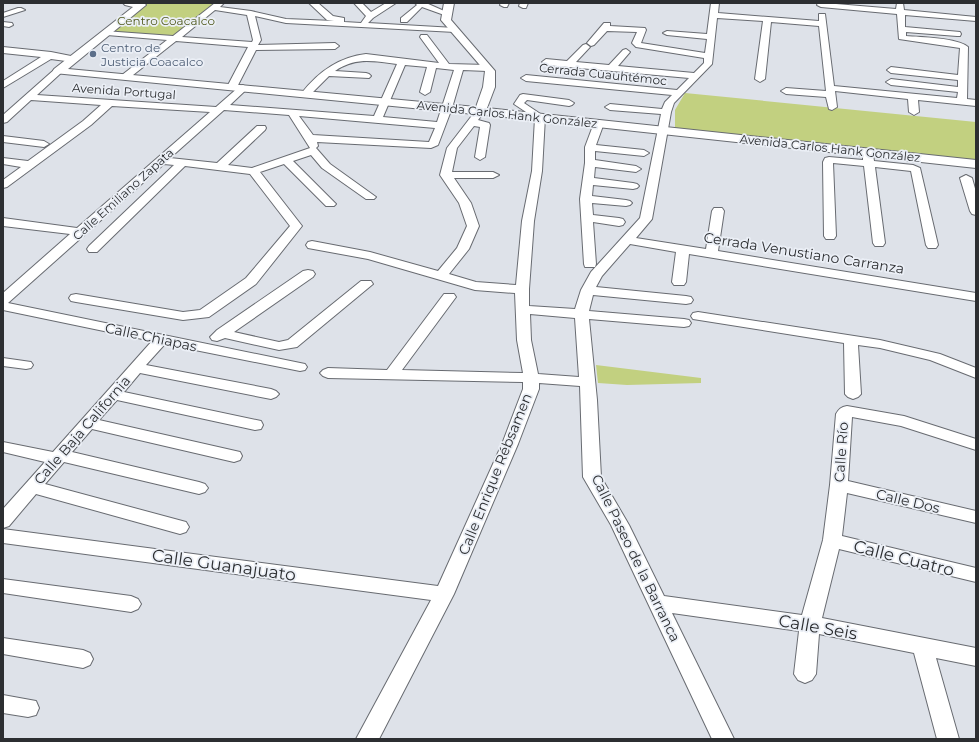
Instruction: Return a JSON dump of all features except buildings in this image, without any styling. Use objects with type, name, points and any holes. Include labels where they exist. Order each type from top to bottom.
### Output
[{"type":"main road","points":[[58,71],[141,5],[128,3]]},
{"type":"main road","points":[[448,13],[455,30],[490,72],[489,88],[480,111]]},
{"type":"main road","name":"Avenida Carlos Hank González","points":[[58,71],[125,76],[599,123],[663,130],[869,158],[976,164]]},
{"type":"street","points":[[313,3],[334,20],[368,19],[380,23]]},
{"type":"street","points":[[358,3],[368,19]]},
{"type":"street","points":[[368,19],[379,6],[392,3]]},
{"type":"street","points":[[610,107],[666,112],[670,102],[708,64],[715,3]]},
{"type":"street","points":[[900,3],[902,37],[962,45],[964,47],[962,102]]},
{"type":"street","points":[[832,107],[820,4],[976,19]]},
{"type":"street","points":[[125,76],[217,5],[286,20],[455,30]]},
{"type":"street","points":[[404,20],[419,5],[448,13]]},
{"type":"street","points":[[3,15],[21,10]]},
{"type":"street","points":[[250,12],[256,40],[253,46]]},
{"type":"street","points":[[393,19],[404,20],[448,13]]},
{"type":"street","points":[[714,16],[823,24]]},
{"type":"street","points":[[760,80],[767,20]]},
{"type":"street","points":[[568,64],[606,27],[642,30],[636,44],[670,50],[710,53]]},
{"type":"street","points":[[902,29],[957,34]]},
{"type":"street","points":[[107,33],[253,46],[335,46]]},
{"type":"street","points":[[666,33],[712,37]]},
{"type":"street","points":[[424,37],[446,66]]},
{"type":"street","name":"Calle Emiliano Zapata","points":[[3,300],[219,108],[237,87],[253,46]]},
{"type":"street","points":[[3,50],[73,59]]},
{"type":"street","points":[[611,68],[626,52]]},
{"type":"street","points":[[3,85],[51,55]]},
{"type":"street","points":[[306,94],[335,65],[356,58],[366,57],[432,65],[487,68]]},
{"type":"street","points":[[619,59],[658,69]]},
{"type":"street","points":[[377,120],[402,62]]},
{"type":"street","points":[[546,62],[611,68],[658,69],[699,74]]},
{"type":"street","points":[[425,92],[432,65]]},
{"type":"street","points":[[309,138],[431,145],[447,108],[459,67]]},
{"type":"street","points":[[891,70],[963,78]]},
{"type":"street","points":[[3,120],[58,71]]},
{"type":"street","points":[[327,73],[366,76]]},
{"type":"street","name":"Cerrada Cuauhtémoc","points":[[526,78],[679,93]]},
{"type":"street","points":[[891,82],[962,90]]},
{"type":"street","points":[[795,83],[830,89],[976,103]]},
{"type":"street","points":[[786,91],[830,89]]},
{"type":"street","points":[[913,96],[914,112]]},
{"type":"street","name":"Avenida Portugal","points":[[29,97],[109,103],[219,108],[441,124]]},
{"type":"street","points":[[540,117],[520,104],[523,97],[569,103]]},
{"type":"street","points":[[3,185],[87,123],[109,103]]},
{"type":"street","points":[[3,105],[20,105]]},
{"type":"street","points":[[441,276],[463,248],[473,226],[465,203],[446,174],[452,148],[480,111]]},
{"type":"street","name":"Calle Paseo de la Barranca","points":[[666,112],[646,219],[596,275],[588,290],[581,313],[587,382],[592,477],[620,525],[723,739]]},
{"type":"street","points":[[292,113],[312,141],[313,151],[326,166],[370,197]]},
{"type":"street","name":"Calle Enrique Rébsamen","points":[[367,739],[444,594],[510,444],[531,389],[531,378],[524,340],[522,289],[528,221],[537,171],[540,117]]},
{"type":"street","points":[[472,122],[485,125],[480,157]]},
{"type":"street","points":[[590,264],[586,199],[590,163],[590,147],[599,123]]},
{"type":"street","points":[[219,167],[261,128]]},
{"type":"street","points":[[3,139],[44,144]]},
{"type":"street","points":[[590,147],[644,153]]},
{"type":"street","points":[[161,160],[253,171],[313,151]]},
{"type":"street","points":[[869,158],[879,243]]},
{"type":"street","points":[[830,236],[829,160],[869,158],[916,170],[932,245]]},
{"type":"street","points":[[286,160],[330,204]]},
{"type":"street","points":[[3,161],[30,165]]},
{"type":"street","points":[[93,249],[182,163]]},
{"type":"street","points":[[590,163],[636,168]]},
{"type":"street","points":[[76,298],[183,316],[194,316],[204,314],[251,281],[296,226],[253,171]]},
{"type":"street","points":[[446,174],[493,175]]},
{"type":"street","points":[[966,178],[976,210]]},
{"type":"street","points":[[588,181],[633,186]]},
{"type":"street","points":[[586,199],[626,203]]},
{"type":"street","points":[[711,254],[718,211]]},
{"type":"street","points":[[587,218],[618,222]]},
{"type":"street","points":[[3,222],[80,232]]},
{"type":"street","name":"Cerrada Venustiano Carranza","points":[[628,240],[976,297]]},
{"type":"street","points":[[312,245],[370,256],[475,286],[522,289]]},
{"type":"street","points":[[679,282],[683,249]]},
{"type":"street","points":[[201,347],[308,274]]},
{"type":"street","points":[[222,333],[279,346],[292,344],[366,284]]},
{"type":"street","points":[[588,290],[686,300]]},
{"type":"street","points":[[390,375],[450,297]]},
{"type":"street","name":"Calle Chiapas","points":[[3,306],[300,367]]},
{"type":"street","points":[[522,309],[684,323]]},
{"type":"street","points":[[698,316],[880,344],[935,357],[976,373]]},
{"type":"street","name":"Calle Baja California","points":[[3,521],[161,339]]},
{"type":"street","points":[[851,340],[853,394]]},
{"type":"street","points":[[3,362],[26,365]]},
{"type":"street","points":[[136,368],[271,394]]},
{"type":"street","points":[[328,373],[531,378],[587,382]]},
{"type":"street","points":[[113,394],[254,425]]},
{"type":"street","name":"Calle Río","points":[[805,674],[810,624],[832,540],[839,485],[844,414],[847,411],[904,421],[976,445]]},
{"type":"street","points":[[88,423],[234,456]]},
{"type":"street","points":[[3,448],[59,457],[199,488]]},
{"type":"street","name":"Calle Dos","points":[[839,485],[976,517]]},
{"type":"street","points":[[33,487],[180,527]]},
{"type":"street","name":"Calle Guanajuato","points":[[3,536],[444,594]]},
{"type":"street","name":"Calle Cuatro","points":[[832,540],[976,575]]},
{"type":"street","points":[[3,586],[131,604]]},
{"type":"street","name":"Calle Seis","points":[[658,603],[810,624],[976,657]]},
{"type":"street","points":[[3,646],[83,660]]},
{"type":"street","points":[[923,647],[948,739]]},
{"type":"street","points":[[3,704],[28,708]]},
{"type":"green space","name":"Centro Coacalco","points":[[137,3],[220,3],[172,37],[113,32]]},
{"type":"green space","points":[[685,93],[976,122],[976,161],[675,128],[675,110]]},
{"type":"green space","points":[[596,365],[701,378],[701,383],[627,385],[598,383]]},
{"type":"place","name":"Centro de Justicia Coacalco","points":[[93,54]]}]
